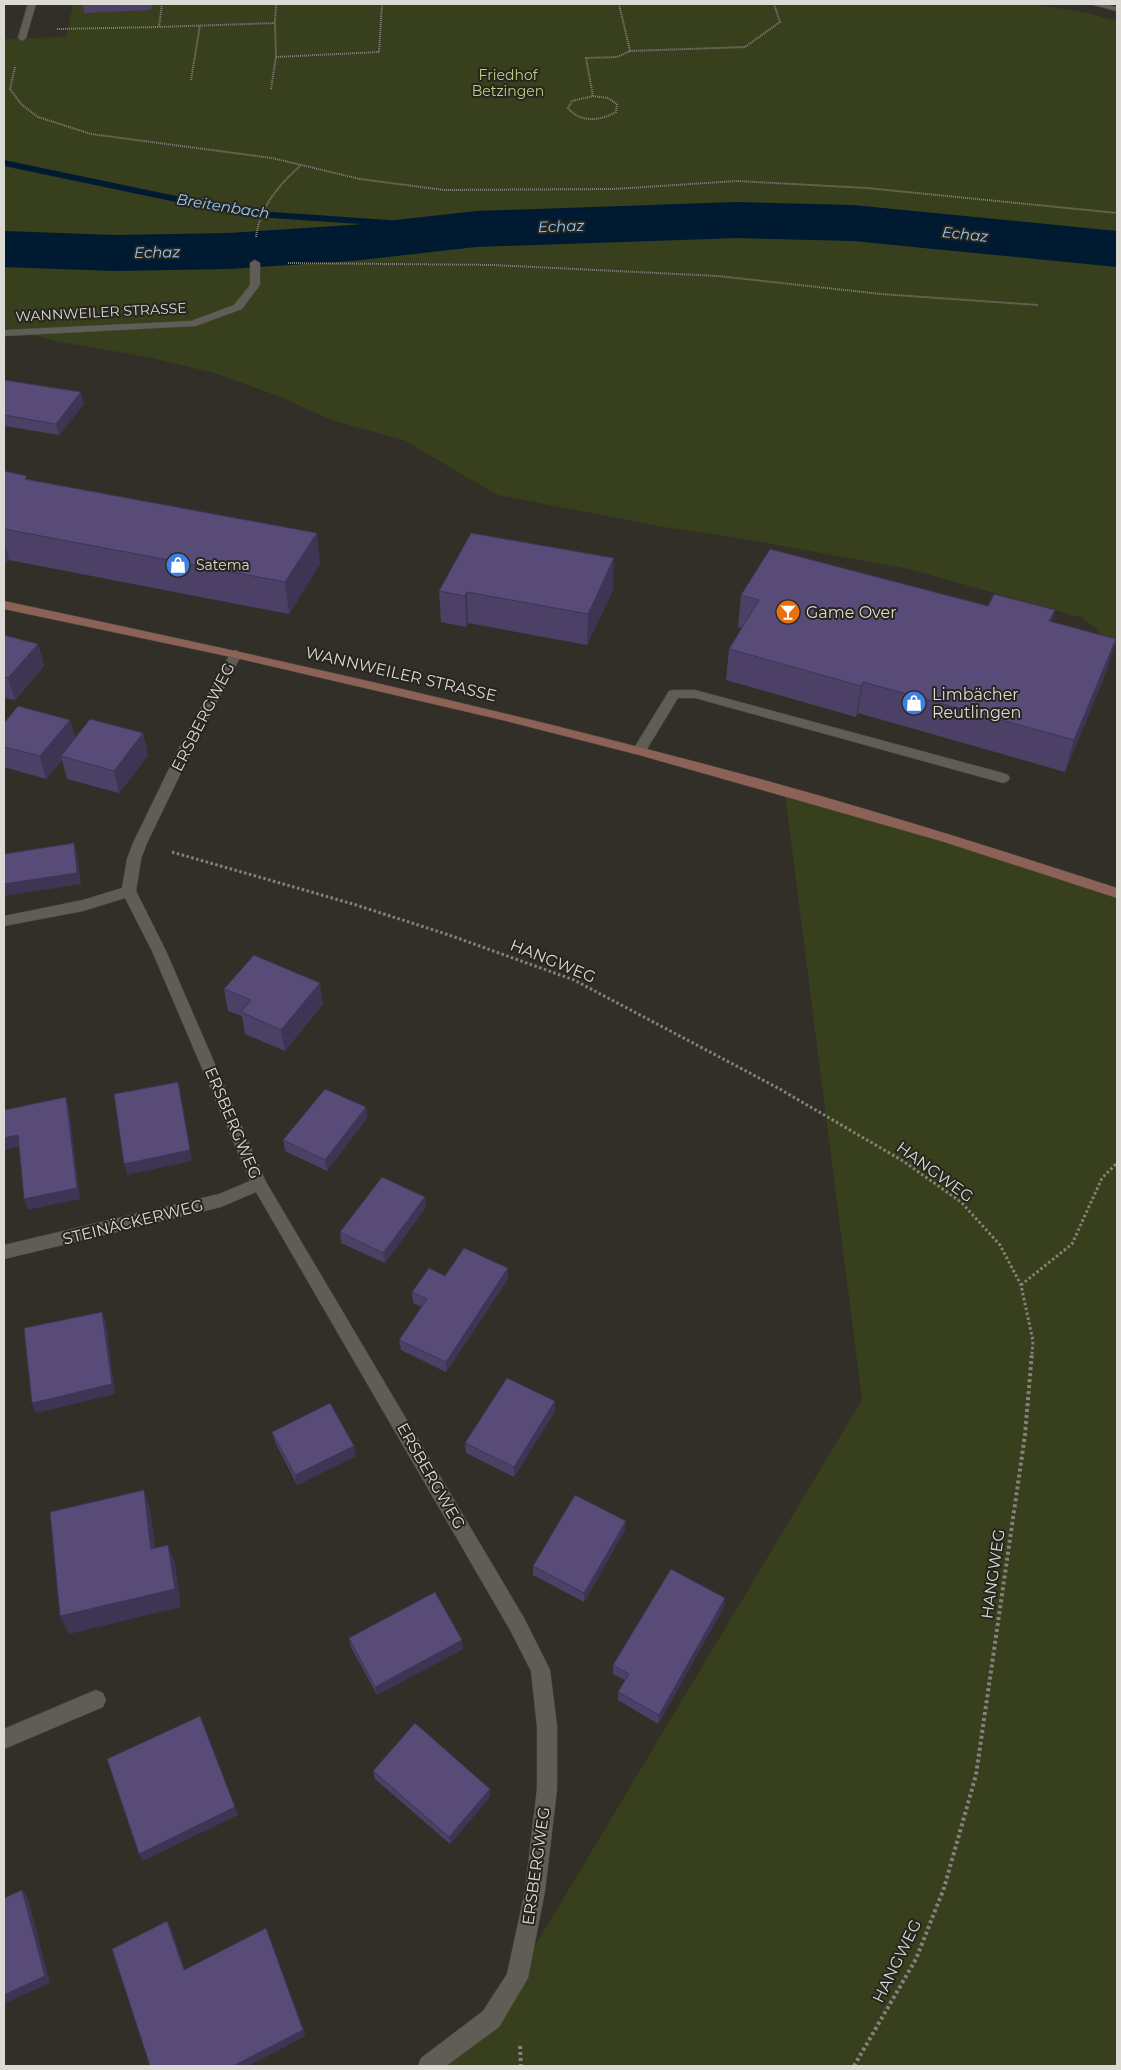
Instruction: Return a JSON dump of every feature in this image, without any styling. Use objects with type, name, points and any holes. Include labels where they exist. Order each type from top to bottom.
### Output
[{"type":"main road","name":"WANNWEILER STRASSE","points":[[4,605],[236,654],[502,716],[639,751],[946,838],[1117,893]]},
{"type":"street","points":[[23,34],[32,4]]},
{"type":"street","points":[[1094,4],[1117,9]]},
{"type":"street","name":"WANNWEILER STRASSE","points":[[4,332],[192,324],[238,307],[255,285],[255,263]]},
{"type":"street","name":"ERSBERGWEG","points":[[236,654],[186,748],[140,843],[134,859],[129,891],[160,951],[260,1184],[507,1608],[540,1670],[547,1726],[547,1789],[535,1891],[517,1978],[491,2019],[430,2066]]},
{"type":"street","points":[[639,751],[674,694],[695,694],[1004,778]]},
{"type":"street","points":[[4,921],[76,908],[129,891]]},
{"type":"street","name":"STEINÄCKERWEG","points":[[4,1252],[221,1200],[260,1184]]},
{"type":"street","points":[[4,1739],[96,1700]]},
{"type":"path","points":[[159,26],[162,4]]},
{"type":"path","points":[[271,89],[276,57],[276,4]]},
{"type":"path","points":[[276,57],[380,52],[382,4]]},
{"type":"path","points":[[619,4],[630,51]]},
{"type":"path","points":[[593,96],[586,58],[618,57],[630,51],[745,47],[780,22],[774,4]]},
{"type":"path","points":[[23,34],[159,26],[275,23]]},
{"type":"path","points":[[191,80],[200,25]]},
{"type":"path","points":[[4,90],[10,89],[21,104],[38,117],[73,129],[139,141],[272,158],[360,179],[444,190],[614,190],[737,181],[867,188],[1117,213]]},
{"type":"path","points":[[593,96],[614,101],[617,104],[616,112],[606,117],[590,119],[575,115],[568,108],[572,101],[593,96]]},
{"type":"path","points":[[256,235],[258,222],[266,203],[281,182],[300,166]]},
{"type":"path","points":[[255,263],[493,265],[718,276],[881,294],[1038,304]]},
{"type":"path","name":"HANGWEG","points":[[140,843],[353,904],[449,935],[574,980],[778,1088],[903,1161],[961,1202],[1000,1245],[1021,1286],[1033,1341],[1025,1435],[976,1775],[944,1888],[916,1959],[854,2066]]},
{"type":"path","points":[[1021,1286],[1072,1244],[1102,1178],[1117,1163]]},
{"type":"green space","name":"Friedhof Betzingen","points":[[73,4],[1034,4],[1087,13],[1117,21],[1117,648],[1083,618],[909,569],[744,539],[664,527],[497,495],[404,440],[334,421],[278,396],[214,373],[148,357],[60,342],[4,328],[4,39],[66,37]]},
{"type":"green space","points":[[784,786],[1117,888],[1117,2066],[429,2066],[491,2019],[862,1400]]},
{"type":"building","points":[[4,380],[81,392],[56,424],[4,415]]},
{"type":"building","points":[[4,471],[27,476],[25,479],[317,533],[285,582],[4,529]]},
{"type":"building","points":[[471,533],[614,558],[588,614],[467,592],[465,596],[439,591]]},
{"type":"building","points":[[770,549],[988,606],[994,594],[1055,610],[1049,621],[1116,639],[1074,740],[863,682],[861,686],[729,649],[759,600],[741,595]]},
{"type":"building","points":[[4,635],[38,644],[8,678],[4,677]]},
{"type":"building","points":[[18,706],[70,720],[40,756],[4,747],[4,723]]},
{"type":"building","points":[[90,719],[143,733],[114,771],[61,756]]},
{"type":"building","points":[[74,843],[77,873],[4,884],[4,854]]},
{"type":"building","points":[[254,955],[320,983],[281,1030],[241,1012],[251,1000],[224,989]]},
{"type":"building","points":[[178,1082],[190,1150],[124,1164],[114,1094]]},
{"type":"building","points":[[325,1089],[366,1107],[325,1160],[283,1140]]},
{"type":"building","points":[[66,1097],[77,1188],[24,1199],[18,1135],[4,1138],[4,1110]]},
{"type":"building","points":[[382,1177],[425,1197],[383,1253],[340,1232]]},
{"type":"building","points":[[464,1248],[508,1268],[446,1362],[399,1340],[427,1299],[412,1292],[429,1268],[445,1276]]},
{"type":"building","points":[[102,1312],[112,1384],[32,1403],[24,1328]]},
{"type":"building","points":[[507,1378],[555,1401],[514,1467],[465,1443]]},
{"type":"building","points":[[330,1403],[354,1446],[295,1475],[272,1432]]},
{"type":"building","points":[[144,1490],[151,1549],[168,1545],[175,1589],[60,1616],[50,1512]]},
{"type":"building","points":[[575,1495],[626,1521],[584,1593],[533,1566]]},
{"type":"building","points":[[671,1569],[725,1598],[659,1715],[618,1692],[629,1674],[613,1665]]},
{"type":"building","points":[[435,1592],[462,1640],[375,1687],[349,1638]]},
{"type":"building","points":[[200,1716],[235,1807],[139,1854],[107,1759]]},
{"type":"building","points":[[415,1723],[490,1789],[449,1837],[373,1771]]},
{"type":"building","points":[[22,1890],[45,1976],[4,1995],[4,1898]]},
{"type":"building","points":[[167,1921],[184,1970],[266,1928],[303,2030],[233,2066],[150,2066],[112,1949]]},
{"type":"waterway","name":"Breitenbach","points":[[4,163],[243,213],[476,229]]},
{"type":"waterway","name":"Echaz","points":[[4,249],[115,253],[228,251],[352,243],[476,229],[737,220],[853,223],[1117,249]]},
{"type":"place","name":"Satema","points":[[178,565]]},
{"type":"place","name":"Game Over","points":[[788,612]]},
{"type":"place","name":"Limbächer Reutlingen","points":[[914,703]]}]
